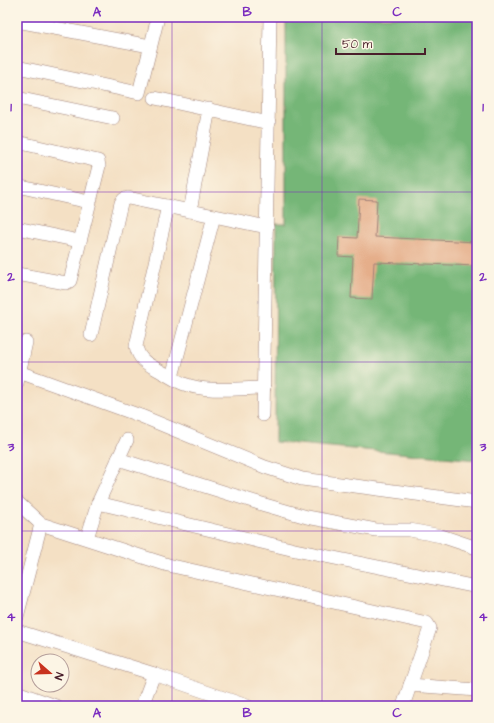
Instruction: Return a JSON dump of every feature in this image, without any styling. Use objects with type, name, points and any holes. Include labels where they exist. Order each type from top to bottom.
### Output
[{"type":"street","points":[[17,67],[139,92],[158,17]]},
{"type":"street","points":[[263,416],[270,17]]},
{"type":"street","points":[[17,21],[150,46]]},
{"type":"street","points":[[17,98],[113,118]]},
{"type":"street","points":[[155,98],[269,123]]},
{"type":"street","points":[[190,211],[209,110]]},
{"type":"street","points":[[17,142],[98,161],[99,166],[70,281],[66,283],[17,274]]},
{"type":"street","points":[[17,186],[89,202]]},
{"type":"street","points":[[91,335],[121,203],[124,199],[128,198],[267,227]]},
{"type":"street","points":[[168,206],[136,346],[138,354],[143,361],[172,378],[193,386],[216,389],[264,388]]},
{"type":"street","points":[[172,378],[214,216]]},
{"type":"street","points":[[17,228],[79,241]]},
{"type":"street","points":[[26,342],[18,378],[141,416],[265,467],[302,479],[477,502]]},
{"type":"street","points":[[87,538],[98,503],[127,440]]},
{"type":"street","points":[[118,459],[265,506],[307,517],[376,530],[410,530],[441,536],[477,548]]},
{"type":"street","points":[[17,502],[41,524],[168,565],[428,623],[430,628],[403,706]]},
{"type":"street","points":[[98,503],[295,550],[477,587]]},
{"type":"street","points":[[17,617],[41,524]]},
{"type":"street","points":[[17,631],[154,674],[246,706]]},
{"type":"street","points":[[142,706],[154,674]]},
{"type":"street","points":[[410,685],[477,690]]},
{"type":"street","points":[[17,692],[56,706]]},
{"type":"green space","points":[[286,17],[477,17],[477,460],[275,442],[276,224],[286,224]]},
{"type":"building","points":[[359,199],[377,200],[375,237],[477,242],[477,266],[374,262],[372,299],[351,298],[353,257],[338,256],[339,237],[357,238]]}]
